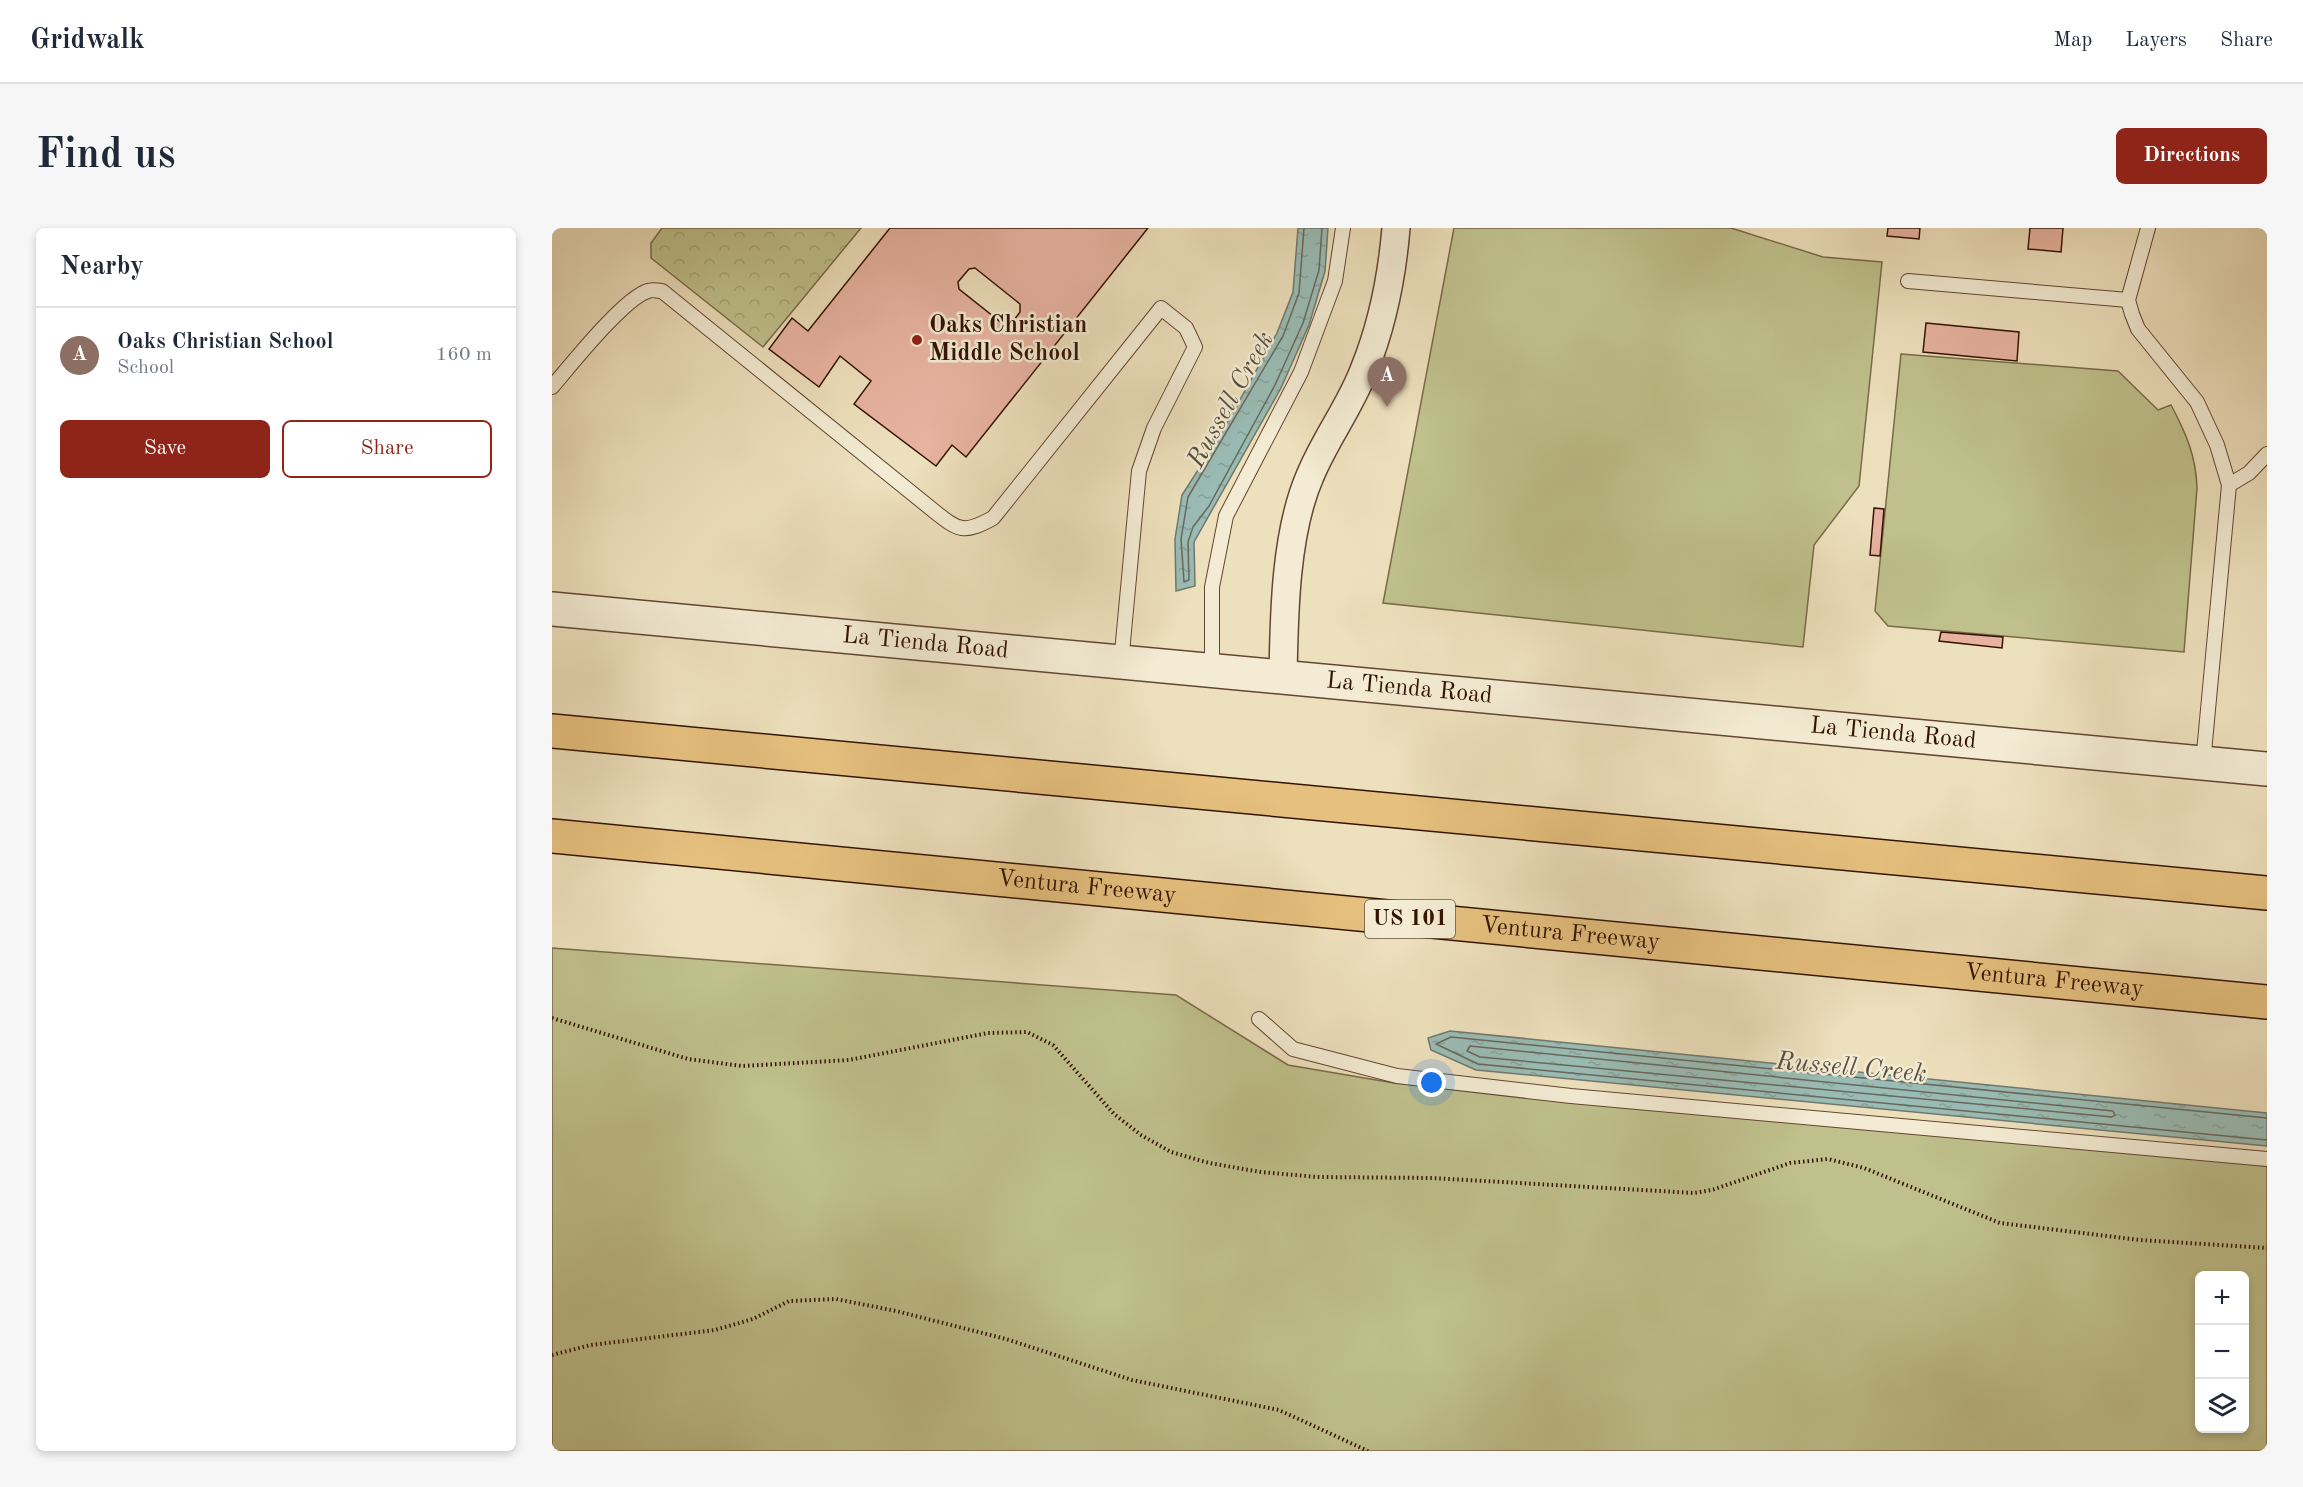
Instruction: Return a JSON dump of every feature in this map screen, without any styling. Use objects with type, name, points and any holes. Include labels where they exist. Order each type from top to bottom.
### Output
[{"type":"highway","points":[[552,731],[2267,893]]},
{"type":"highway","name":"Ventura Freeway","points":[[552,836],[2267,1002]]},
{"type":"street","points":[[1283,678],[1284,610],[1298,512],[1310,476],[1364,371],[1381,318],[1396,228]]},
{"type":"street","name":"La Tienda Road","points":[[552,609],[1212,673],[2267,769]]},
{"type":"lane","points":[[1212,673],[1212,587],[1226,516],[1301,372],[1335,281],[1342,228]]},
{"type":"lane","points":[[2148,228],[2128,300],[2139,329],[2197,402],[2217,445],[2229,485],[2203,764]]},
{"type":"lane","points":[[1908,280],[2128,300]]},
{"type":"lane","points":[[552,387],[592,339],[637,296],[650,290],[662,291],[934,511],[958,529],[974,529],[993,518],[1161,308],[1186,328],[1195,347],[1154,428],[1139,471],[1121,663]]},
{"type":"lane","points":[[2229,485],[2249,473],[2267,454]]},
{"type":"lane","points":[[1259,1019],[1293,1049],[1397,1076],[1571,1096],[2267,1159]]},
{"type":"path","points":[[552,1018],[680,1057],[742,1066],[849,1060],[988,1033],[1027,1032],[1053,1045],[1114,1114],[1141,1135],[1171,1152],[1235,1169],[1317,1177],[1446,1179],[1694,1193],[1712,1190],[1790,1163],[1828,1159],[1864,1168],[2000,1223],[2140,1240],[2267,1248]]},
{"type":"path","points":[[552,1355],[591,1345],[715,1330],[753,1318],[789,1301],[836,1299],[896,1311],[1006,1339],[1132,1380],[1279,1410],[1368,1451]]},
{"type":"green space","points":[[662,228],[861,228],[763,347],[651,258],[651,243]]},
{"type":"green space","points":[[1454,228],[1731,228],[1823,257],[1882,262],[1859,486],[1814,545],[1803,647],[1383,603]]},
{"type":"green space","points":[[1901,354],[2118,371],[2158,410],[2171,405],[2189,445],[2195,465],[2197,488],[2184,652],[1888,626],[1875,611]]},
{"type":"green space","points":[[552,948],[1176,995],[1288,1065],[1394,1083],[2267,1166],[2267,1451],[552,1451]]},
{"type":"water","points":[[1298,228],[1328,228],[1325,271],[1309,325],[1281,388],[1194,542],[1195,586],[1176,591],[1175,539],[1182,495],[1218,439],[1277,333],[1293,292]]},
{"type":"water","points":[[1450,1031],[2267,1113],[2267,1146],[1476,1070],[1431,1050],[1428,1038]]},
{"type":"building","name":"Oaks Christian Middle School","points":[[890,228],[1148,228],[966,457],[952,445],[936,466],[854,404],[871,381],[840,356],[819,387],[769,349],[792,318],[808,331]],"holes":[[[975,268],[1020,304],[1020,312],[1011,324],[1003,324],[959,289],[958,282],[969,269]]]},
{"type":"building","points":[[1888,228],[1920,228],[1919,239],[1887,236]]},
{"type":"building","points":[[2030,228],[2063,228],[2061,252],[2028,249]]},
{"type":"building","points":[[1926,323],[2019,332],[2017,361],[1923,352]]},
{"type":"building","points":[[1874,508],[1884,509],[1880,556],[1870,555]]},
{"type":"building","points":[[1941,632],[2003,637],[2002,648],[1939,641]]},
{"type":"place","name":"Oaks Christian Middle School","points":[[917,340]]},
{"type":"place","name":"Oaks Christian School","points":[[1387,407]]},
{"type":"water label","name":"Russell Creek","points":[[1231,400]]},
{"type":"water label","name":"Russell Creek","points":[[1851,1068]]}]
